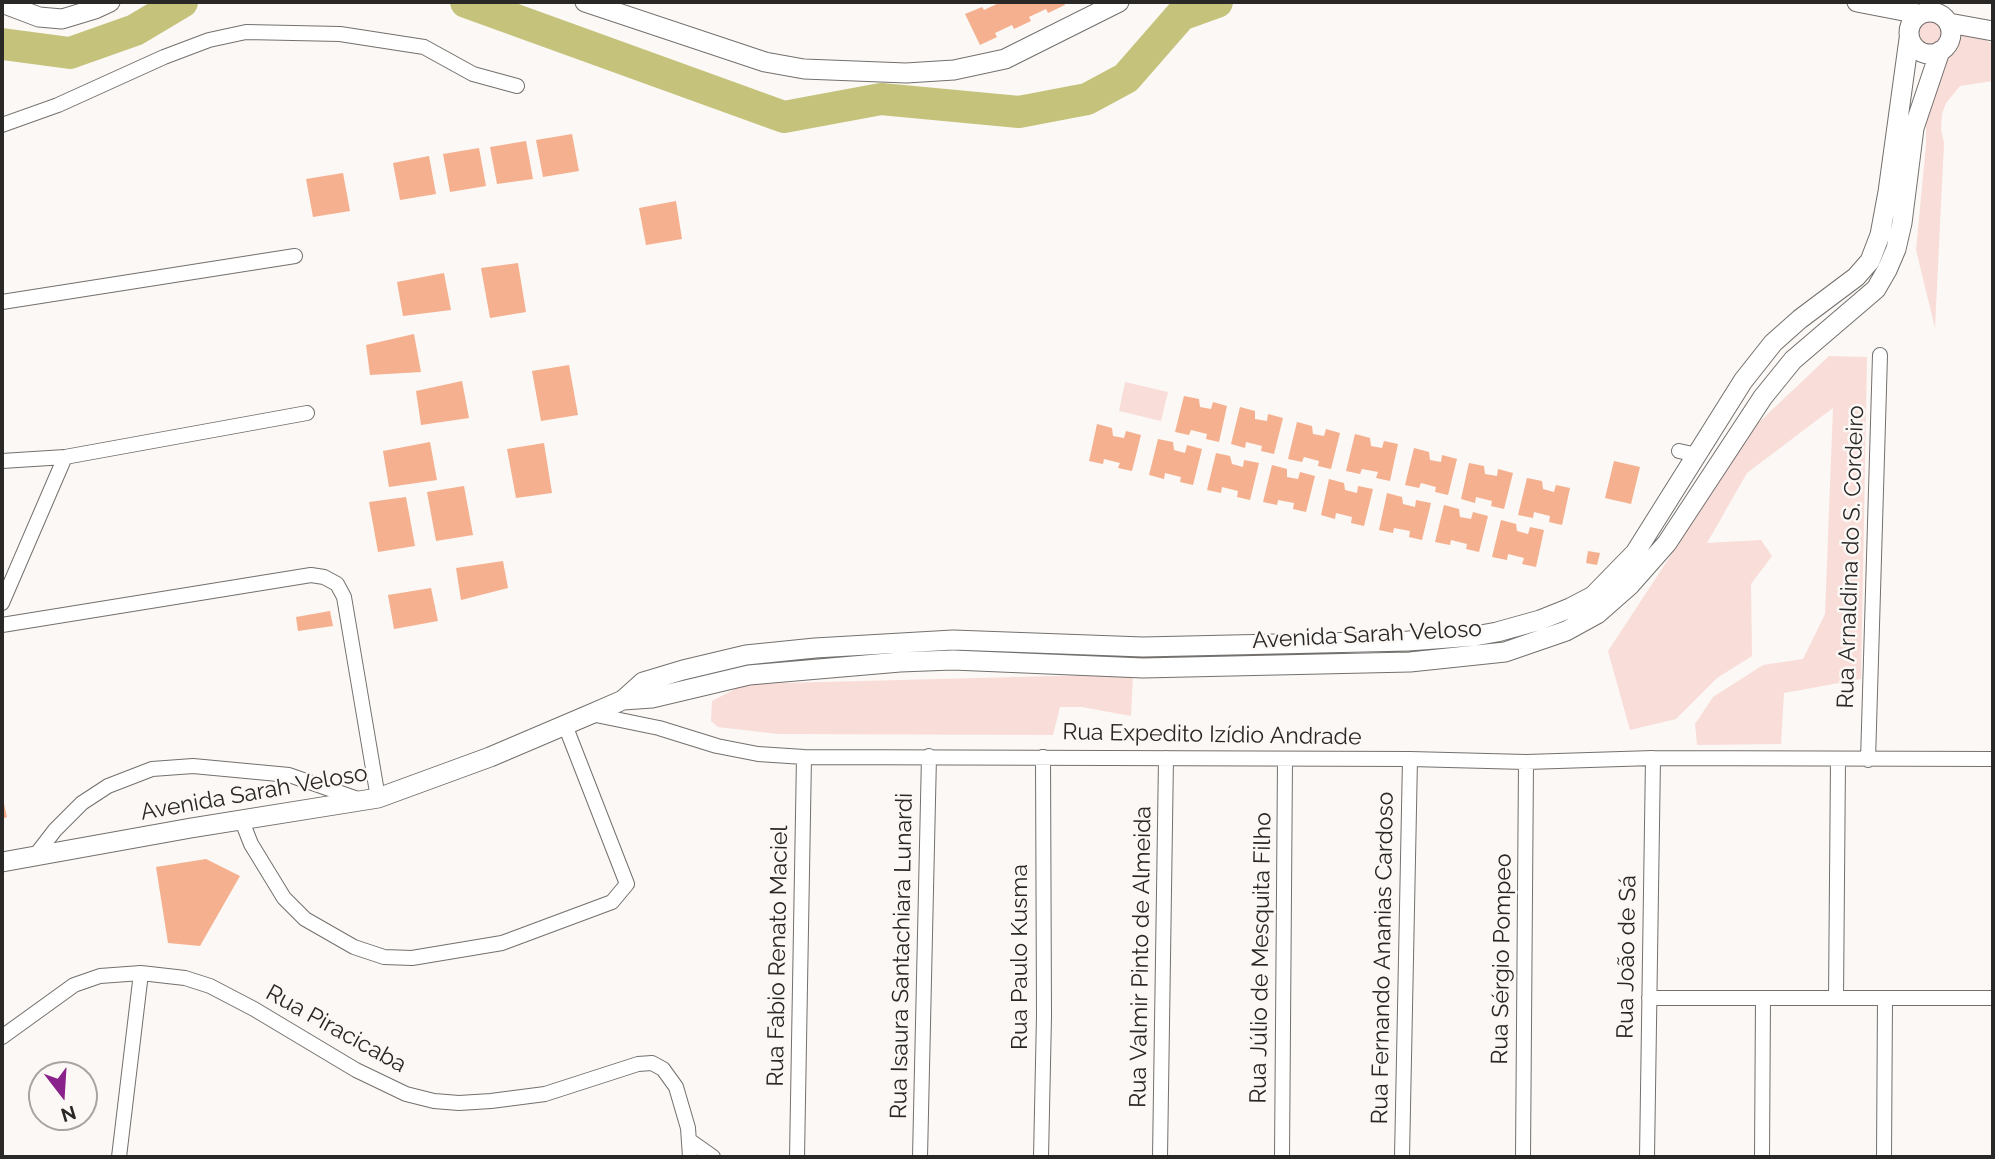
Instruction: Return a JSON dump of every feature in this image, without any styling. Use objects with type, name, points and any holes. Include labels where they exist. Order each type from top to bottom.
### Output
[{"type":"main road","points":[[2,3],[39,17],[62,19],[110,2]]},
{"type":"main road","points":[[584,2],[765,62],[804,69],[906,74],[954,70],[1005,59],[1119,2]]},
{"type":"main road","points":[[1857,2],[1919,14],[1933,12],[1940,14],[1949,23],[1993,31]]},
{"type":"main road","points":[[1919,14],[1910,25],[1909,39],[1917,50],[1924,53],[1940,51],[1948,44],[1951,37],[1949,23]]},
{"type":"main road","name":"Avenida Sarah Veloso","points":[[2,862],[191,828],[372,800],[490,757],[591,714],[623,700],[643,682],[746,655],[953,640],[1171,647],[1408,641],[1475,636],[1540,620],[1593,596],[1635,553],[1688,453],[1773,343],[1800,318],[1856,277],[1870,261],[1880,235],[1888,192],[1909,39]]},
{"type":"main road","name":"Avenida Sarah Veloso","points":[[623,700],[652,698],[749,675],[900,662],[953,660],[1143,668],[1410,662],[1505,652],[1566,631],[1597,614],[1630,585],[1667,543],[1763,397],[1793,360],[1876,289],[1888,270],[1896,249],[1902,223],[1913,128],[1940,51]]},
{"type":"street","points":[[2,125],[58,105],[164,57],[209,40],[246,32],[340,34],[424,47],[473,74],[517,86]]},
{"type":"street","points":[[2,302],[295,256]]},
{"type":"street","name":"Rua Arnaldina do S. Cordeiro","points":[[1868,760],[1880,355]]},
{"type":"street","points":[[2,461],[65,457],[307,413]]},
{"type":"street","points":[[2,603],[65,457]]},
{"type":"street","points":[[2,625],[311,575],[324,577],[337,584],[344,597],[372,800],[289,775],[193,766],[152,769],[108,786],[82,803],[55,830],[35,856]]},
{"type":"street","name":"Rua Expedito Izídio Andrade","points":[[591,714],[659,728],[717,746],[758,754],[804,757],[1410,759],[1526,762],[1653,758],[1993,759]]},
{"type":"street","points":[[242,821],[251,844],[284,898],[304,919],[354,947],[384,957],[412,958],[502,943],[612,902],[627,884],[565,724]]},
{"type":"street","name":"Rua Isaura Santachiara Lunardi","points":[[920,1157],[929,756]]},
{"type":"street","name":"Rua Fabio Renato Maciel","points":[[797,1157],[804,757]]},
{"type":"street","name":"Rua Paulo Kusma","points":[[1041,1157],[1044,1016],[1043,757]]},
{"type":"street","name":"Rua Valmir Pinto de Almeida","points":[[1160,1157],[1166,758]]},
{"type":"street","name":"Rua João de Sá","points":[[1647,1157],[1653,758]]},
{"type":"street","name":"Rua Fernando Ananias Cardoso","points":[[1402,1157],[1410,759]]},
{"type":"street","name":"Rua Júlio de Mesquita Filho","points":[[1282,1157],[1285,760]]},
{"type":"street","points":[[1836,998],[1838,760]]},
{"type":"street","name":"Rua Sérgio Pompeo","points":[[1523,1157],[1526,762]]},
{"type":"street","points":[[119,1157],[141,973]]},
{"type":"street","name":"Rua Piracicaba","points":[[2,1037],[74,985],[100,976],[141,973],[184,978],[210,986],[356,1070],[406,1094],[434,1101],[480,1102],[545,1094],[638,1064],[652,1063],[663,1069],[676,1087],[689,1140]]},
{"type":"street","points":[[1649,998],[1993,998]]},
{"type":"street","points":[[1762,1157],[1763,998]]},
{"type":"street","points":[[1884,1157],[1885,998]]},
{"type":"street","points":[[2,1026],[18,1025]]},
{"type":"street","points":[[689,1140],[690,1157]]},
{"type":"street","points":[[689,1140],[713,1157]]},
{"type":"shaded area","points":[[1931,21],[1940,24],[1943,33],[1940,42],[1931,45],[1922,42],[1919,33],[1922,24]]},
{"type":"shaded area","points":[[1955,34],[1982,38],[1993,44],[1993,81],[1960,86],[1946,103],[1942,114],[1944,143],[1935,328],[1916,250],[1926,119],[1944,57]]},
{"type":"shaded area","points":[[1829,356],[1867,357],[1861,679],[1784,693],[1781,744],[1697,745],[1695,724],[1713,697],[1763,665],[1803,659],[1825,614],[1833,408],[1747,473],[1707,543],[1761,540],[1772,556],[1751,584],[1752,656],[1717,678],[1676,719],[1630,730],[1608,651],[1757,424]]},
{"type":"shaded area","points":[[1125,382],[1168,392],[1161,421],[1119,411]]},
{"type":"shaded area","points":[[1133,674],[1131,716],[1082,707],[1060,707],[1053,735],[778,734],[718,727],[711,721],[712,701],[745,684]]},
{"type":"building","points":[[1001,2],[1063,2],[1065,5],[1048,13],[1046,9],[1029,17],[1031,21],[1014,29],[1012,25],[995,33],[997,37],[980,45],[965,14],[982,7],[984,10]]},
{"type":"building","points":[[572,134],[579,171],[543,177],[536,140]]},
{"type":"building","points":[[526,141],[533,179],[497,184],[490,147]]},
{"type":"building","points":[[479,148],[486,186],[450,192],[443,154]]},
{"type":"building","points":[[429,156],[436,194],[400,200],[393,163]]},
{"type":"building","points":[[343,173],[350,211],[313,217],[306,179]]},
{"type":"building","points":[[676,201],[682,239],[646,245],[639,208]]},
{"type":"building","points":[[518,263],[526,312],[490,318],[481,268]]},
{"type":"building","points":[[444,273],[451,310],[403,316],[397,282]]},
{"type":"building","points":[[414,334],[421,372],[370,375],[366,345]]},
{"type":"building","points":[[569,365],[578,415],[541,421],[532,371]]},
{"type":"building","points":[[462,381],[469,418],[421,425],[416,391]]},
{"type":"building","points":[[1184,396],[1199,399],[1200,407],[1211,409],[1213,402],[1227,406],[1219,442],[1206,439],[1207,434],[1191,430],[1189,435],[1175,432]]},
{"type":"building","points":[[1240,407],[1255,411],[1255,419],[1267,421],[1268,414],[1283,418],[1274,454],[1261,451],[1262,446],[1246,442],[1245,448],[1231,444]]},
{"type":"building","points":[[1297,422],[1312,426],[1313,434],[1324,436],[1326,429],[1340,433],[1331,469],[1318,466],[1319,461],[1304,457],[1302,462],[1288,459]]},
{"type":"building","points":[[1097,424],[1112,428],[1113,436],[1124,438],[1126,431],[1141,435],[1132,471],[1118,468],[1120,463],[1104,459],[1103,464],[1089,461]]},
{"type":"building","points":[[1355,434],[1370,438],[1371,446],[1382,448],[1384,441],[1398,444],[1390,481],[1376,478],[1378,472],[1362,469],[1360,474],[1346,471]]},
{"type":"building","points":[[1158,439],[1173,442],[1174,450],[1185,453],[1187,445],[1202,449],[1193,485],[1180,482],[1181,477],[1165,473],[1164,479],[1149,475]]},
{"type":"building","points":[[430,442],[437,480],[389,487],[383,451]]},
{"type":"building","points":[[544,443],[552,493],[516,498],[507,449]]},
{"type":"building","points":[[1414,448],[1429,452],[1430,460],[1441,462],[1442,455],[1457,459],[1448,495],[1435,492],[1436,487],[1421,483],[1419,488],[1405,485]]},
{"type":"building","points":[[1216,453],[1230,456],[1232,464],[1243,467],[1244,460],[1259,463],[1250,500],[1237,497],[1238,491],[1222,487],[1221,493],[1207,490]]},
{"type":"building","points":[[1614,461],[1640,467],[1631,504],[1605,498]]},
{"type":"building","points":[[1469,463],[1484,466],[1485,474],[1497,476],[1498,469],[1513,473],[1504,509],[1491,506],[1492,501],[1476,497],[1475,503],[1461,499]]},
{"type":"building","points":[[1272,465],[1287,469],[1287,477],[1298,479],[1300,472],[1315,476],[1306,512],[1293,509],[1294,503],[1278,500],[1277,505],[1263,502]]},
{"type":"building","points":[[1527,478],[1542,481],[1543,489],[1554,492],[1556,485],[1570,488],[1562,525],[1549,522],[1550,516],[1534,512],[1533,518],[1518,515]]},
{"type":"building","points":[[1329,479],[1344,483],[1345,490],[1357,493],[1358,486],[1373,489],[1364,526],[1351,523],[1352,517],[1336,513],[1335,519],[1321,515]]},
{"type":"building","points":[[464,486],[473,535],[436,541],[427,492]]},
{"type":"building","points":[[1387,493],[1402,497],[1403,504],[1415,507],[1416,500],[1431,503],[1422,540],[1409,537],[1410,531],[1394,528],[1393,533],[1379,530]]},
{"type":"building","points":[[406,497],[415,546],[378,552],[369,502]]},
{"type":"building","points":[[1444,505],[1459,509],[1460,517],[1471,519],[1473,512],[1488,516],[1479,552],[1466,549],[1467,544],[1451,540],[1450,545],[1435,542]]},
{"type":"building","points":[[1501,520],[1516,524],[1517,531],[1528,534],[1530,527],[1544,530],[1536,567],[1522,564],[1524,558],[1508,554],[1507,560],[1492,557]]},
{"type":"building","points":[[1588,551],[1600,553],[1597,565],[1586,563]]},
{"type":"building","points":[[503,561],[508,588],[461,600],[456,568]]},
{"type":"building","points":[[431,588],[438,621],[394,629],[388,595]]},
{"type":"building","points":[[330,611],[333,626],[298,631],[296,617]]},
{"type":"building","points":[[2,795],[7,817],[2,819]]},
{"type":"building","points":[[206,859],[240,876],[200,946],[168,943],[156,867]]},
{"type":"waterway","points":[[2,44],[70,53],[135,30],[182,2]]},
{"type":"waterway","points":[[466,2],[784,117],[881,99],[1019,112],[1087,99],[1126,78],[1181,15],[1217,2]]}]
